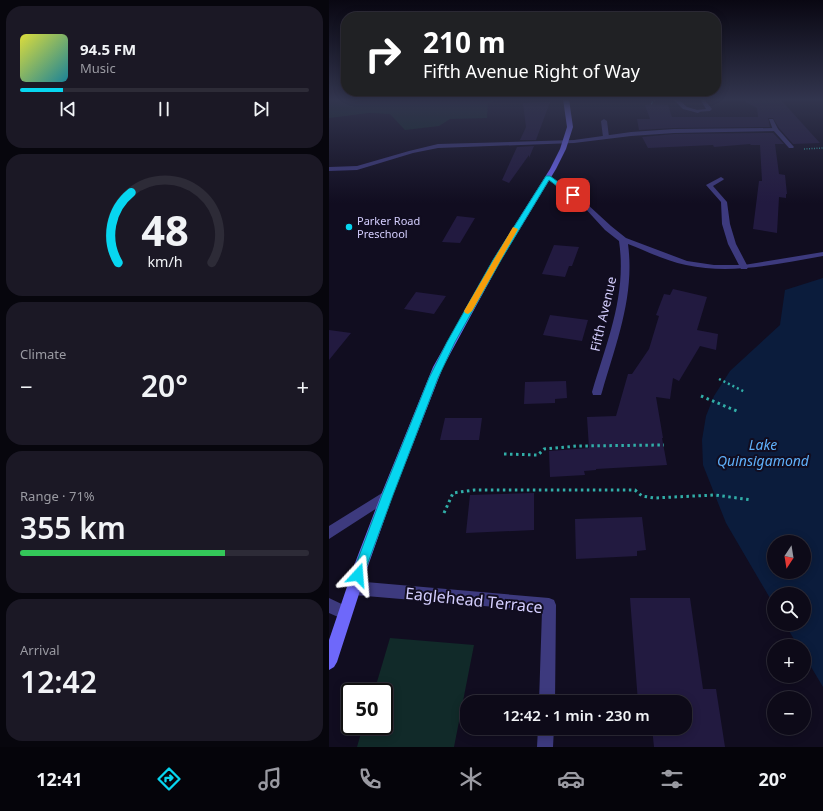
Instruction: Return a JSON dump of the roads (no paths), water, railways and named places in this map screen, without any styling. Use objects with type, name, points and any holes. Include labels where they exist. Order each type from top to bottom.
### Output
[{"type":"main road","points":[[329,662],[387,495],[429,388],[451,342],[514,230],[557,162],[568,134]]},
{"type":"street","points":[[329,169],[344,170],[365,166],[415,150],[434,147],[565,142],[632,134]]},
{"type":"street","points":[[779,134],[791,147]]},
{"type":"street","points":[[548,177],[585,205],[608,228],[623,240],[686,263],[700,266],[744,267],[823,254]]},
{"type":"street","points":[[721,179],[709,186],[724,202],[726,224],[732,244],[744,267]]},
{"type":"street","name":"Fifth Avenue","points":[[597,392],[620,312],[625,288],[626,264],[623,240]]},
{"type":"street","points":[[329,533],[387,495]]},
{"type":"street","name":"Eaglehead Terrace","points":[[354,588],[549,605],[547,695]]},
{"type":"street","points":[[329,605],[345,613]]},
{"type":"street","points":[[545,747],[546,735]]},
{"type":"water","name":"Lake Quinsigamond","points":[[823,278],[823,687],[811,667],[811,639],[794,639],[789,631],[811,631],[811,587],[767,587],[767,593],[726,523],[703,465],[702,440],[706,416],[714,396],[730,371],[780,325],[785,290]]},
{"type":"place","name":"Parker Road Preschool","points":[[349,227]]}]
